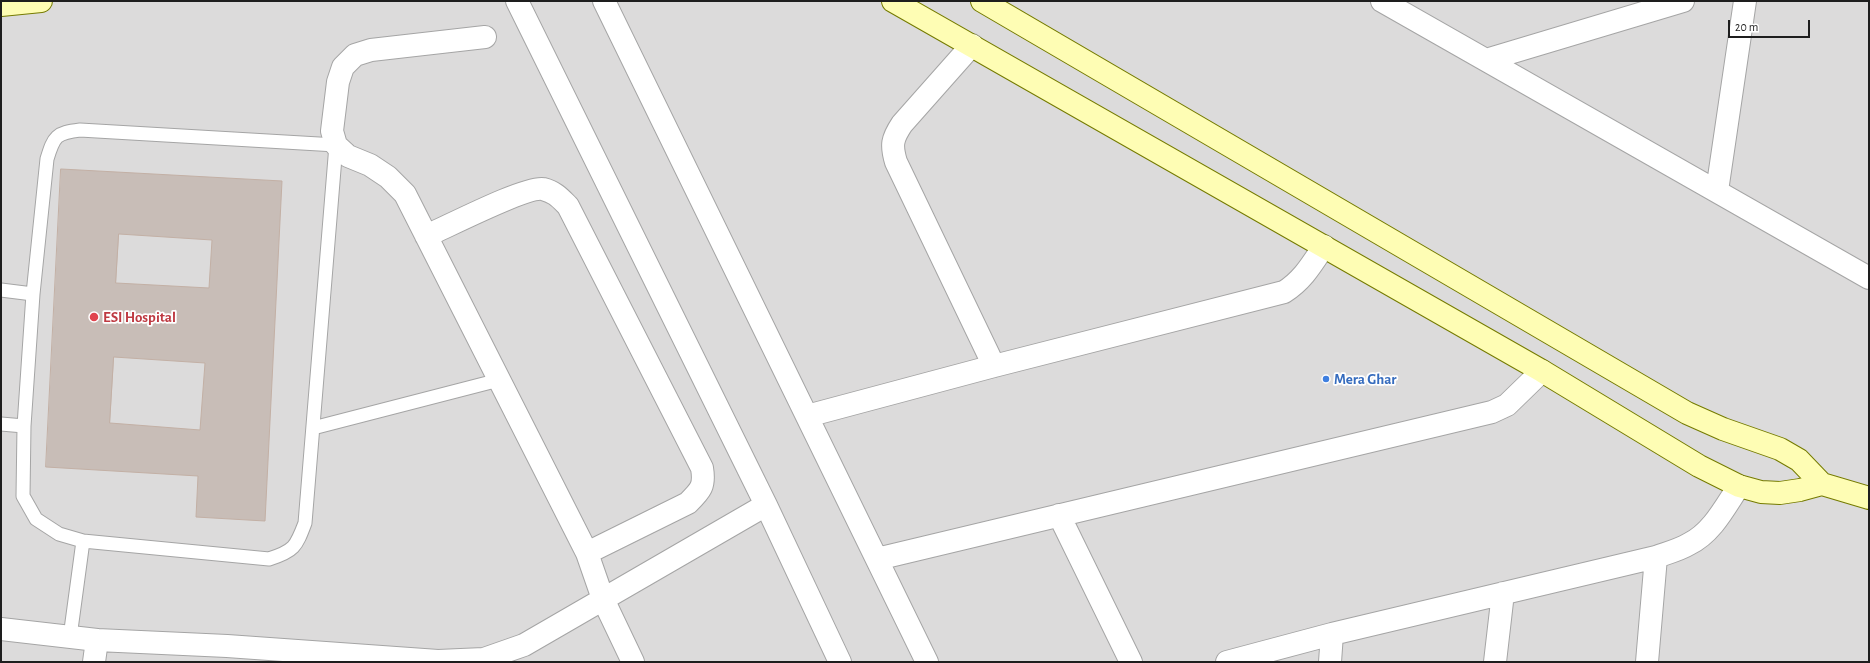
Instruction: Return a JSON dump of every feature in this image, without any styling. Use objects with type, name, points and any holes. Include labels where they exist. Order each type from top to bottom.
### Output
[{"type":"main road","points":[[1,5],[41,1]]},
{"type":"main road","points":[[893,1],[972,44],[1542,371],[1699,466],[1740,486],[1761,492],[1780,493],[1800,490],[1822,484]]},
{"type":"main road","points":[[982,1],[1687,413],[1722,429],[1780,449],[1799,460],[1822,484],[1869,498]]},
{"type":"street","points":[[517,1],[766,505],[840,662]]},
{"type":"street","points":[[604,1],[927,662]]},
{"type":"street","points":[[1382,1],[1869,278]]},
{"type":"street","points":[[1486,60],[1683,1]]},
{"type":"street","points":[[1717,191],[1744,1]]},
{"type":"street","points":[[485,36],[371,50],[355,55],[343,67],[338,82],[332,131],[336,145],[348,156],[370,165],[388,177],[405,194],[587,553],[603,599],[632,662]]},
{"type":"street","points":[[972,44],[902,124],[894,136],[892,149],[896,162],[994,366]]},
{"type":"street","points":[[426,236],[524,192],[542,189],[557,194],[568,206],[702,468],[704,480],[699,492],[688,502],[587,553]]},
{"type":"street","points":[[807,416],[994,366],[1284,292],[1304,277],[1324,246]]},
{"type":"street","points":[[877,560],[1492,412],[1507,405],[1542,371]]},
{"type":"street","points":[[1227,662],[1332,634],[1656,557],[1689,544],[1704,534],[1717,519],[1740,486]]},
{"type":"street","points":[[1,629],[226,654],[361,659],[484,661],[524,645],[766,505]]},
{"type":"street","points":[[1059,515],[1131,662]]},
{"type":"street","points":[[1647,662],[1656,557]]},
{"type":"street","points":[[1495,662],[1503,593]]},
{"type":"street","points":[[1330,662],[1332,634]]},
{"type":"street","points":[[94,662],[96,640]]},
{"type":"lane","points":[[80,130],[336,145],[305,523],[298,540],[287,553],[269,559],[83,541],[58,534],[36,519],[23,496],[24,426],[33,294],[47,159],[52,142],[62,132],[80,130]]},
{"type":"lane","points":[[1,290],[33,294]]},
{"type":"lane","points":[[313,428],[499,380]]},
{"type":"lane","points":[[1,424],[24,426]]},
{"type":"lane","points":[[70,637],[83,541]]},
{"type":"shaded area","points":[[1,1],[1869,1],[1869,662],[1,662]]},
{"type":"building","points":[[61,169],[282,181],[265,521],[196,517],[198,476],[46,467]],"holes":[[[119,234],[212,240],[209,288],[116,283]],[[114,357],[205,363],[200,430],[110,423]]]},
{"type":"place","name":"ESI Hospital","points":[[94,317]]},
{"type":"place","name":"Mera Ghar","points":[[1326,379]]}]
